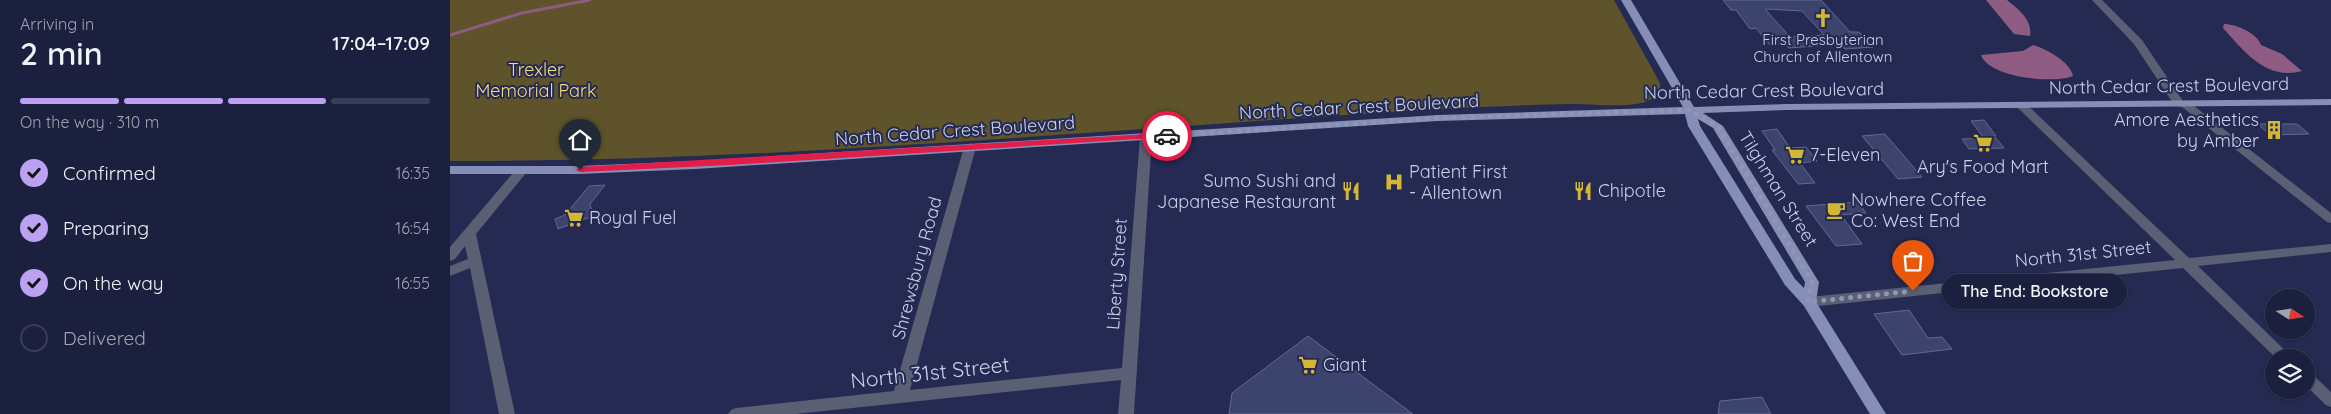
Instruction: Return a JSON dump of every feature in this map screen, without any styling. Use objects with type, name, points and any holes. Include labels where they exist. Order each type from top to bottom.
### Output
[{"type":"main road","name":"Tilghman Street","points":[[1626,0],[1690,110],[1694,126],[1740,202],[1790,282],[1808,302],[1878,414]]},
{"type":"main road","name":"North Cedar Crest Boulevard","points":[[450,170],[522,170],[686,165],[1438,118],[1690,110],[2331,102]]},
{"type":"main road","name":"Tilghman Street","points":[[1690,110],[1717,126],[1770,211],[1812,282],[1808,302]]},
{"type":"street","points":[[2097,0],[2138,42],[2182,104],[2331,219]]},
{"type":"street","points":[[2021,105],[2277,349]]},
{"type":"street","name":"Liberty Street","points":[[1126,414],[1146,137]]},
{"type":"street","name":"Shrewsbury Road","points":[[900,398],[970,147]]},
{"type":"street","points":[[450,256],[522,170]]},
{"type":"street","points":[[469,232],[508,414]]},
{"type":"street","name":"North 31st Street","points":[[1808,302],[2331,248]]},
{"type":"street","points":[[450,272],[475,261]]},
{"type":"street","name":"North 31st Street","points":[[736,414],[1129,373]]},
{"type":"street","points":[[2315,386],[2331,401]]},
{"type":"green space","name":"Trexler Memorial Park","points":[[450,0],[1614,0],[1660,83],[1660,89],[1656,96],[1648,101],[1630,105],[1498,106],[939,143],[694,156],[450,161]]},
{"type":"shaded area","points":[[1986,0],[2007,0],[2011,3],[2027,20],[2030,36],[2014,34]]},
{"type":"shaded area","points":[[2224,24],[2240,27],[2251,33],[2261,45],[2282,54],[2302,71],[2277,72],[2257,62],[2223,28]]},
{"type":"shaded area","points":[[2033,45],[2044,49],[2062,61],[2067,65],[2073,76],[2038,79],[2009,74],[1986,63],[1981,55],[2023,51]]},
{"type":"building","name":"First Presbyterian Church of Allentown","points":[[1723,0],[1821,0],[1850,32],[1859,32],[1873,47],[1845,49],[1842,46],[1829,45],[1789,48],[1785,44],[1770,45],[1756,28],[1750,29],[1736,10],[1731,10]],"holes":[[[1765,9],[1802,11],[1824,35],[1790,37]]]},
{"type":"building","points":[[1984,120],[1996,136],[1983,137],[1971,121]]},
{"type":"building","name":"Amore Aesthetics by Amber","points":[[2258,124],[2297,124],[2309,134],[2270,135]]},
{"type":"building","points":[[1777,129],[1790,148],[1806,147],[1817,161],[1800,163],[1815,183],[1798,184],[1772,150],[1775,150],[1762,131]]},
{"type":"building","points":[[1885,134],[1922,177],[1898,179],[1862,136]]},
{"type":"building","name":"Ary's Food Mart","points":[[1996,138],[2004,148],[1969,149],[1962,139]]},
{"type":"building","points":[[605,185],[590,204],[593,216],[558,229],[555,219],[565,215],[589,186]]},
{"type":"building","points":[[1858,202],[1866,213],[1841,215],[1862,244],[1836,246],[1806,206]]},
{"type":"building","points":[[1909,310],[1928,338],[1942,337],[1952,349],[1902,355],[1874,314]]},
{"type":"building","name":"Giant","points":[[1308,336],[1413,414],[1229,414],[1232,393]]},
{"type":"building","points":[[1762,397],[1771,414],[1718,414],[1720,401]]},
{"type":"waterway","points":[[450,35],[522,13],[590,0]]},
{"type":"way so far","points":[[1167,136],[1438,118],[1690,110],[1717,126],[1726,144],[1770,211],[1812,282],[1808,302],[1913,291]]},
{"type":"place","name":"First Presbyterian Church of Allentown","points":[[1823,18]]},
{"type":"place","name":"Amore Aesthetics by Amber","points":[[2274,130]]},
{"type":"place","name":"Ary's Food Mart","points":[[1983,143]]},
{"type":"place","name":"7-Eleven","points":[[1795,155]]},
{"type":"place","name":"Patient First - Allentown","points":[[1394,182]]},
{"type":"place","name":"Sumo Sushi and Japanese Restaurant","points":[[1351,191]]},
{"type":"place","name":"Chipotle","points":[[1583,191]]},
{"type":"place","name":"Nowhere Coffee Co: West End","points":[[1836,210]]},
{"type":"place","name":"Royal Fuel","points":[[574,218]]},
{"type":"place","name":"The End: Bookstore","points":[[1913,291]]},
{"type":"place","name":"Giant","points":[[1308,365]]},
{"type":"route","points":[[580,170],[730,163],[1167,136]]}]
